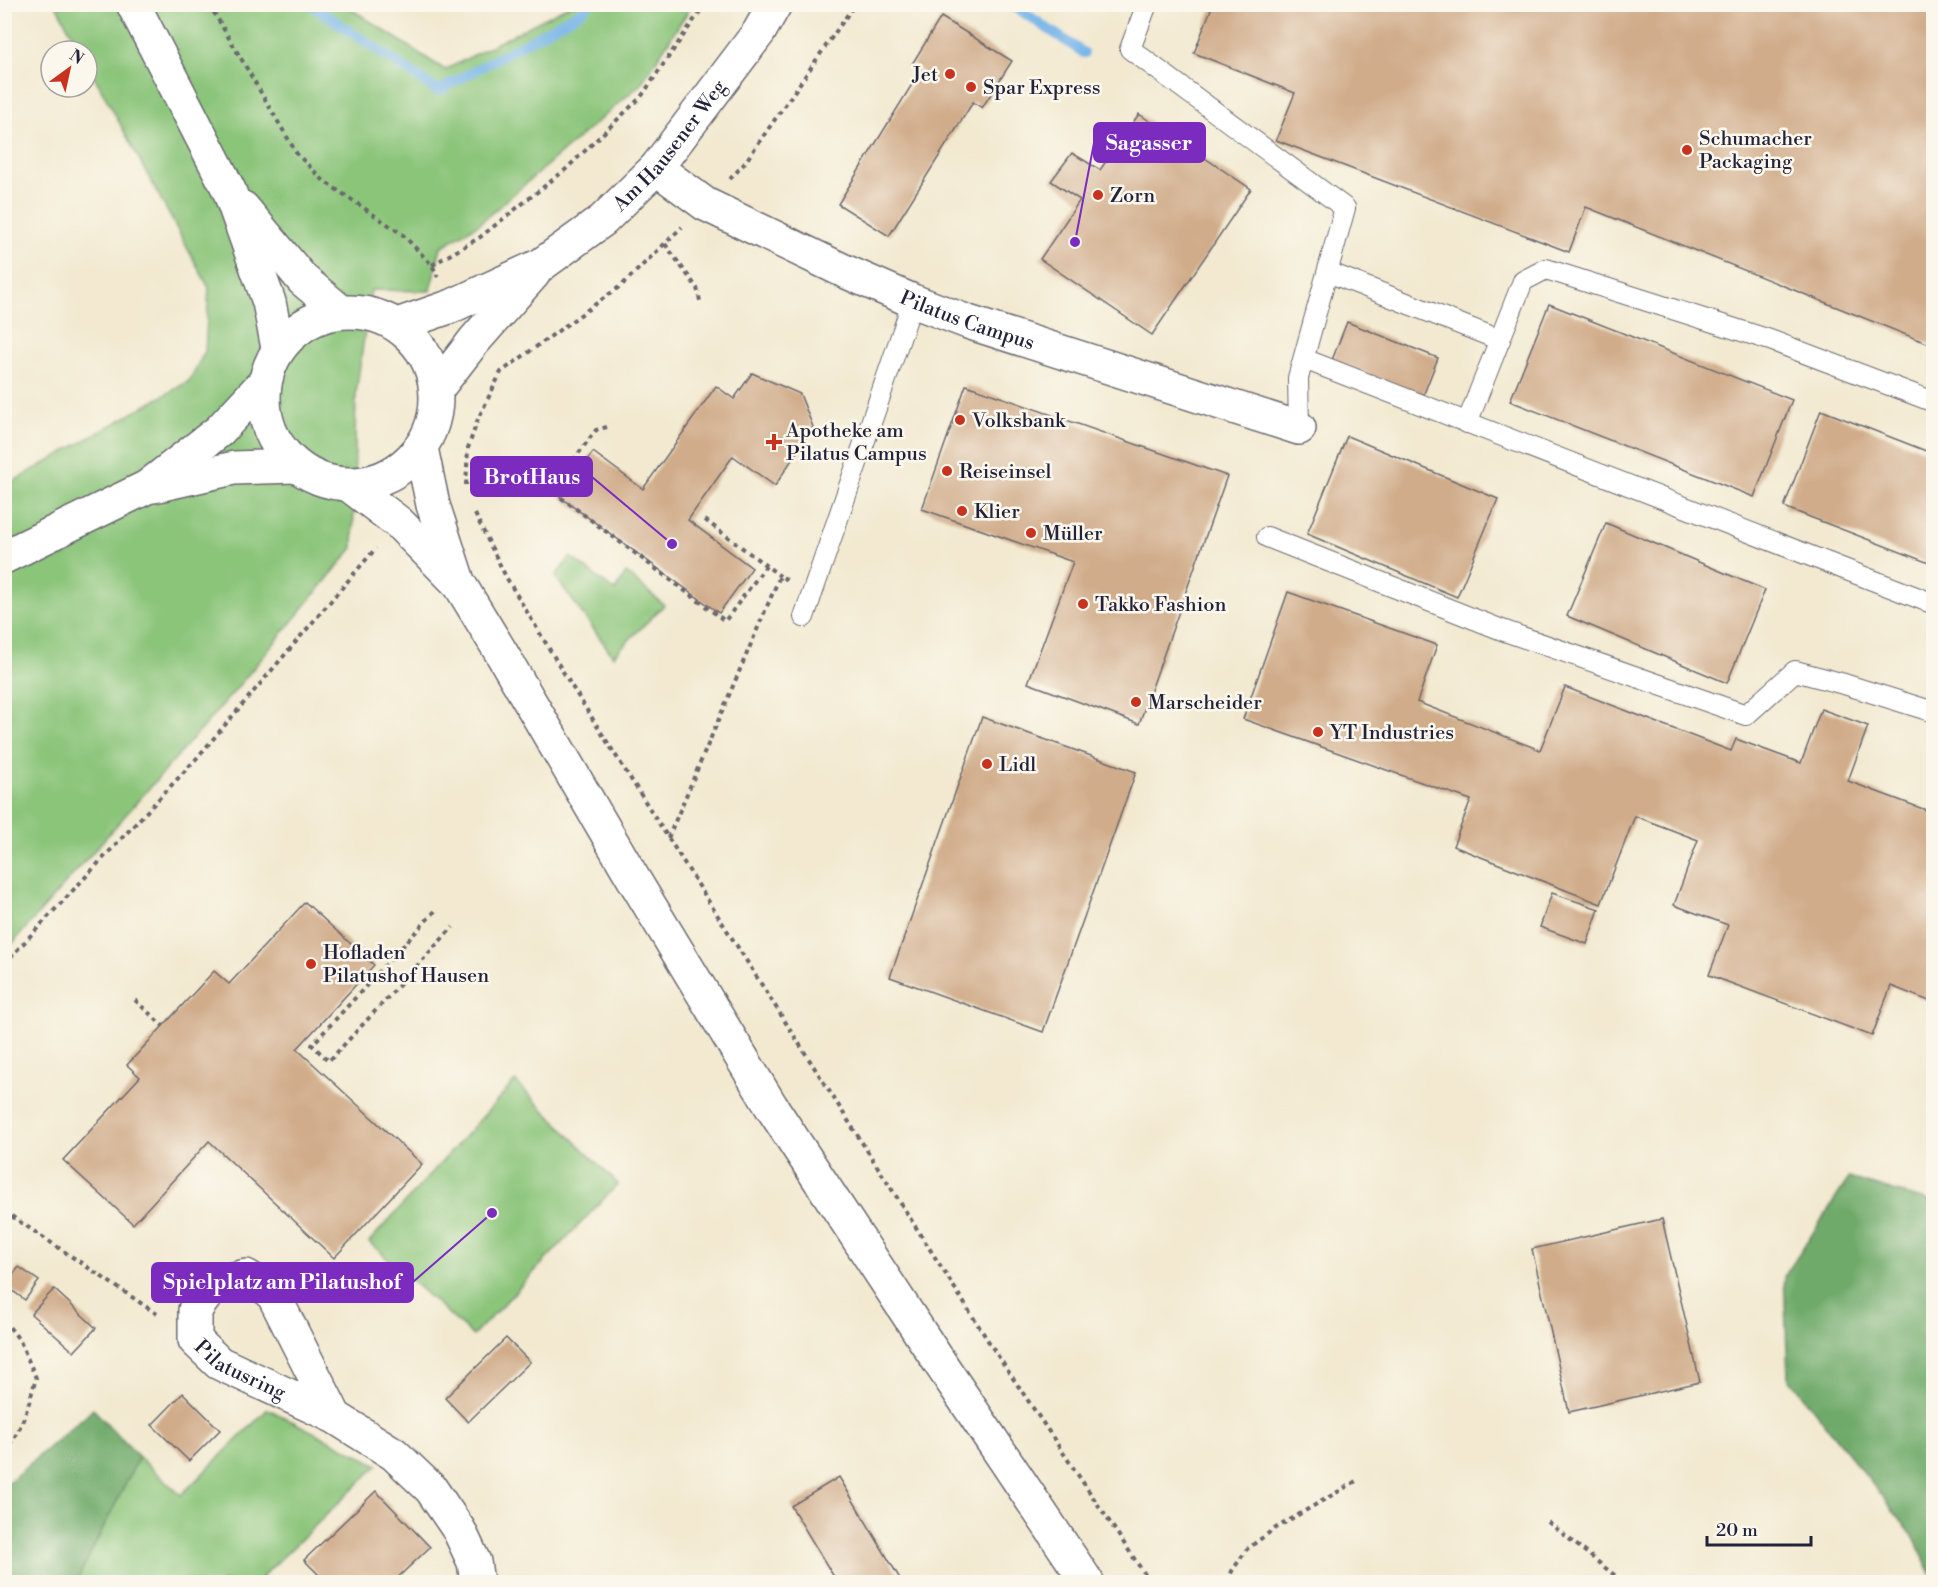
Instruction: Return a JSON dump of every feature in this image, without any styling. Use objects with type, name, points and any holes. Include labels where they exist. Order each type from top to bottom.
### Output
[{"type":"main road","points":[[133,4],[229,190],[269,302],[278,348]]},
{"type":"main road","name":"Am Hausener Weg","points":[[541,265],[603,220],[656,168],[759,32],[775,4]]},
{"type":"main road","name":"Pilatus Campus","points":[[656,168],[705,204],[842,270],[913,301],[969,322],[1299,428]]},
{"type":"main road","points":[[229,190],[303,280],[340,312]]},
{"type":"main road","points":[[397,325],[452,306],[541,265]]},
{"type":"main road","points":[[436,390],[474,341],[541,265]]},
{"type":"main road","points":[[360,311],[380,316],[397,325],[417,343],[430,365],[436,390],[436,411],[431,430],[421,448],[401,468],[376,481],[349,485],[330,483],[296,466],[275,443],[264,415],[264,384],[269,365],[278,348],[295,330],[316,318],[340,312],[360,311]]},
{"type":"main road","points":[[4,557],[147,487],[219,431],[264,384]]},
{"type":"main road","points":[[421,448],[433,505],[460,585],[771,1106],[1087,1582]]},
{"type":"main road","points":[[147,487],[234,468],[296,466]]},
{"type":"main road","points":[[349,485],[399,523],[460,585]]},
{"type":"main road","name":"Pilatusring","points":[[335,1417],[272,1292],[246,1276],[215,1283],[195,1310],[195,1340],[219,1363],[335,1417],[394,1454],[431,1489],[459,1530],[474,1562],[477,1582]]},
{"type":"lane","points":[[1148,4],[1130,49],[1345,208],[1298,378],[1299,428]]},
{"type":"lane","points":[[1467,423],[1523,281],[1546,269],[1770,340],[1934,402]]},
{"type":"lane","points":[[1328,272],[1500,340]]},
{"type":"lane","points":[[804,617],[913,301]]},
{"type":"lane","points":[[1304,359],[1934,604]]},
{"type":"lane","points":[[1267,537],[1502,630],[1746,715],[1794,671],[1934,712]]},
{"type":"path","points":[[209,4],[297,154],[324,181],[402,234]]},
{"type":"path","points":[[432,265],[480,238],[565,170],[641,97],[705,4]]},
{"type":"path","points":[[855,4],[744,164],[622,285],[501,372],[478,419],[468,448],[465,496],[506,577],[571,685],[994,1350],[1150,1582]]},
{"type":"path","points":[[665,244],[697,288],[701,305]]},
{"type":"path","points":[[607,427],[596,430],[551,490],[725,621],[766,566]]},
{"type":"path","points":[[433,505],[465,496]]},
{"type":"path","points":[[705,520],[780,576],[813,592]]},
{"type":"path","points":[[4,964],[196,759],[399,523]]},
{"type":"path","points":[[668,838],[780,576]]},
{"type":"path","points":[[435,911],[312,1045],[329,1061],[453,927]]},
{"type":"path","points":[[135,1000],[164,1026]]},
{"type":"path","points":[[4,1211],[195,1340]]},
{"type":"path","points":[[4,1320],[20,1341],[36,1378],[25,1416],[11,1445],[4,1452]]},
{"type":"path","points":[[1228,1582],[1232,1571],[1247,1549],[1274,1529],[1358,1480]]},
{"type":"path","points":[[1548,1522],[1623,1582]]},
{"type":"green space","points":[[56,5],[345,5],[445,70],[570,5],[692,5],[641,84],[479,224],[441,247],[430,291],[371,290],[356,393],[353,548],[232,694],[5,952],[5,486],[189,381],[205,351],[209,288],[99,85],[99,39],[74,39]]},
{"type":"green space","points":[[571,557],[615,591],[626,573],[664,605],[613,656],[555,576]]},
{"type":"green space","points":[[515,1081],[618,1184],[473,1336],[369,1242]]},
{"type":"green space","points":[[1849,1178],[1933,1202],[1933,1578],[1913,1536],[1788,1377],[1784,1277]]},
{"type":"green space","points":[[93,1409],[139,1457],[76,1582],[5,1582],[5,1485]]},
{"type":"green space","points":[[268,1409],[378,1465],[262,1577],[267,1582],[76,1582],[139,1457],[181,1495]]},
{"type":"building","name":"Schumacher Packaging","points":[[1213,4],[1934,4],[1934,346],[1586,207],[1569,252],[1276,140],[1295,93],[1194,53]]},
{"type":"building","points":[[941,17],[1012,61],[982,108],[973,102],[889,236],[838,204],[921,70],[912,64]]},
{"type":"building","points":[[1139,114],[1251,189],[1152,335],[1040,259],[1080,200],[1051,181],[1072,153],[1100,170]]},
{"type":"building","points":[[1549,304],[1792,400],[1754,497],[1510,401]]},
{"type":"building","points":[[1347,322],[1438,358],[1423,396],[1332,360]]},
{"type":"building","points":[[752,373],[800,394],[813,427],[775,486],[733,456],[688,520],[752,568],[719,613],[560,497],[593,452],[643,489],[716,386],[734,399]]},
{"type":"building","points":[[966,385],[1227,476],[1139,724],[1028,683],[1073,562],[922,509]]},
{"type":"building","points":[[1821,410],[1934,454],[1934,565],[1784,507]]},
{"type":"building","points":[[1347,436],[1498,499],[1457,597],[1307,534]]},
{"type":"building","points":[[1606,523],[1765,590],[1727,683],[1567,616]]},
{"type":"building","points":[[1288,592],[1437,645],[1417,702],[1540,750],[1565,687],[1731,751],[1736,739],[1801,763],[1821,709],[1868,726],[1848,781],[1934,813],[1934,1003],[1891,986],[1872,1036],[1709,975],[1728,925],[1674,905],[1698,840],[1635,816],[1601,904],[1453,846],[1471,800],[1243,719]]},
{"type":"building","points":[[982,717],[1136,772],[1043,1032],[890,977]]},
{"type":"building","points":[[1552,893],[1599,909],[1587,944],[1540,927]]},
{"type":"building","points":[[305,902],[374,965],[297,1049],[422,1164],[334,1258],[209,1141],[133,1224],[63,1160],[140,1077],[127,1065],[214,971],[229,984]]},
{"type":"building","points":[[1662,1219],[1700,1382],[1569,1412],[1532,1249]]},
{"type":"building","points":[[19,1267],[39,1281],[25,1300],[5,1285]]},
{"type":"building","points":[[54,1289],[96,1328],[74,1352],[31,1314]]},
{"type":"building","points":[[506,1338],[530,1362],[468,1422],[445,1398]]},
{"type":"building","points":[[183,1393],[220,1430],[189,1461],[152,1425]]},
{"type":"building","points":[[839,1477],[902,1582],[837,1582],[791,1506]]},
{"type":"building","points":[[376,1491],[430,1547],[393,1582],[326,1582],[304,1560]]},
{"type":"waterway","points":[[310,4],[438,91],[579,13],[589,4]]},
{"type":"waterway","points":[[1011,4],[1084,53]]},
{"type":"place","name":"Jet","points":[[950,74]]},
{"type":"place","name":"Spar Express","points":[[971,87]]},
{"type":"place","name":"Schumacher Packaging","points":[[1687,150]]},
{"type":"place","name":"Zorn","points":[[1098,195]]},
{"type":"place","name":"Sagasser","points":[[1075,242]]},
{"type":"place","name":"Volksbank","points":[[960,420]]},
{"type":"place","name":"Apotheke am Pilatus Campus","points":[[774,442]]},
{"type":"place","name":"Reiseinsel","points":[[947,471]]},
{"type":"place","name":"Klier","points":[[962,511]]},
{"type":"place","name":"Müller","points":[[1031,533]]},
{"type":"place","name":"BrotHaus","points":[[672,544]]},
{"type":"place","name":"Takko Fashion","points":[[1083,604]]},
{"type":"place","name":"Marscheider","points":[[1136,702]]},
{"type":"place","name":"YT Industries","points":[[1318,732]]},
{"type":"place","name":"Lidl","points":[[987,764]]},
{"type":"place","name":"Hofladen Pilatushof Hausen","points":[[311,964]]},
{"type":"place","name":"Spielplatz am Pilatushof","points":[[492,1213]]}]
